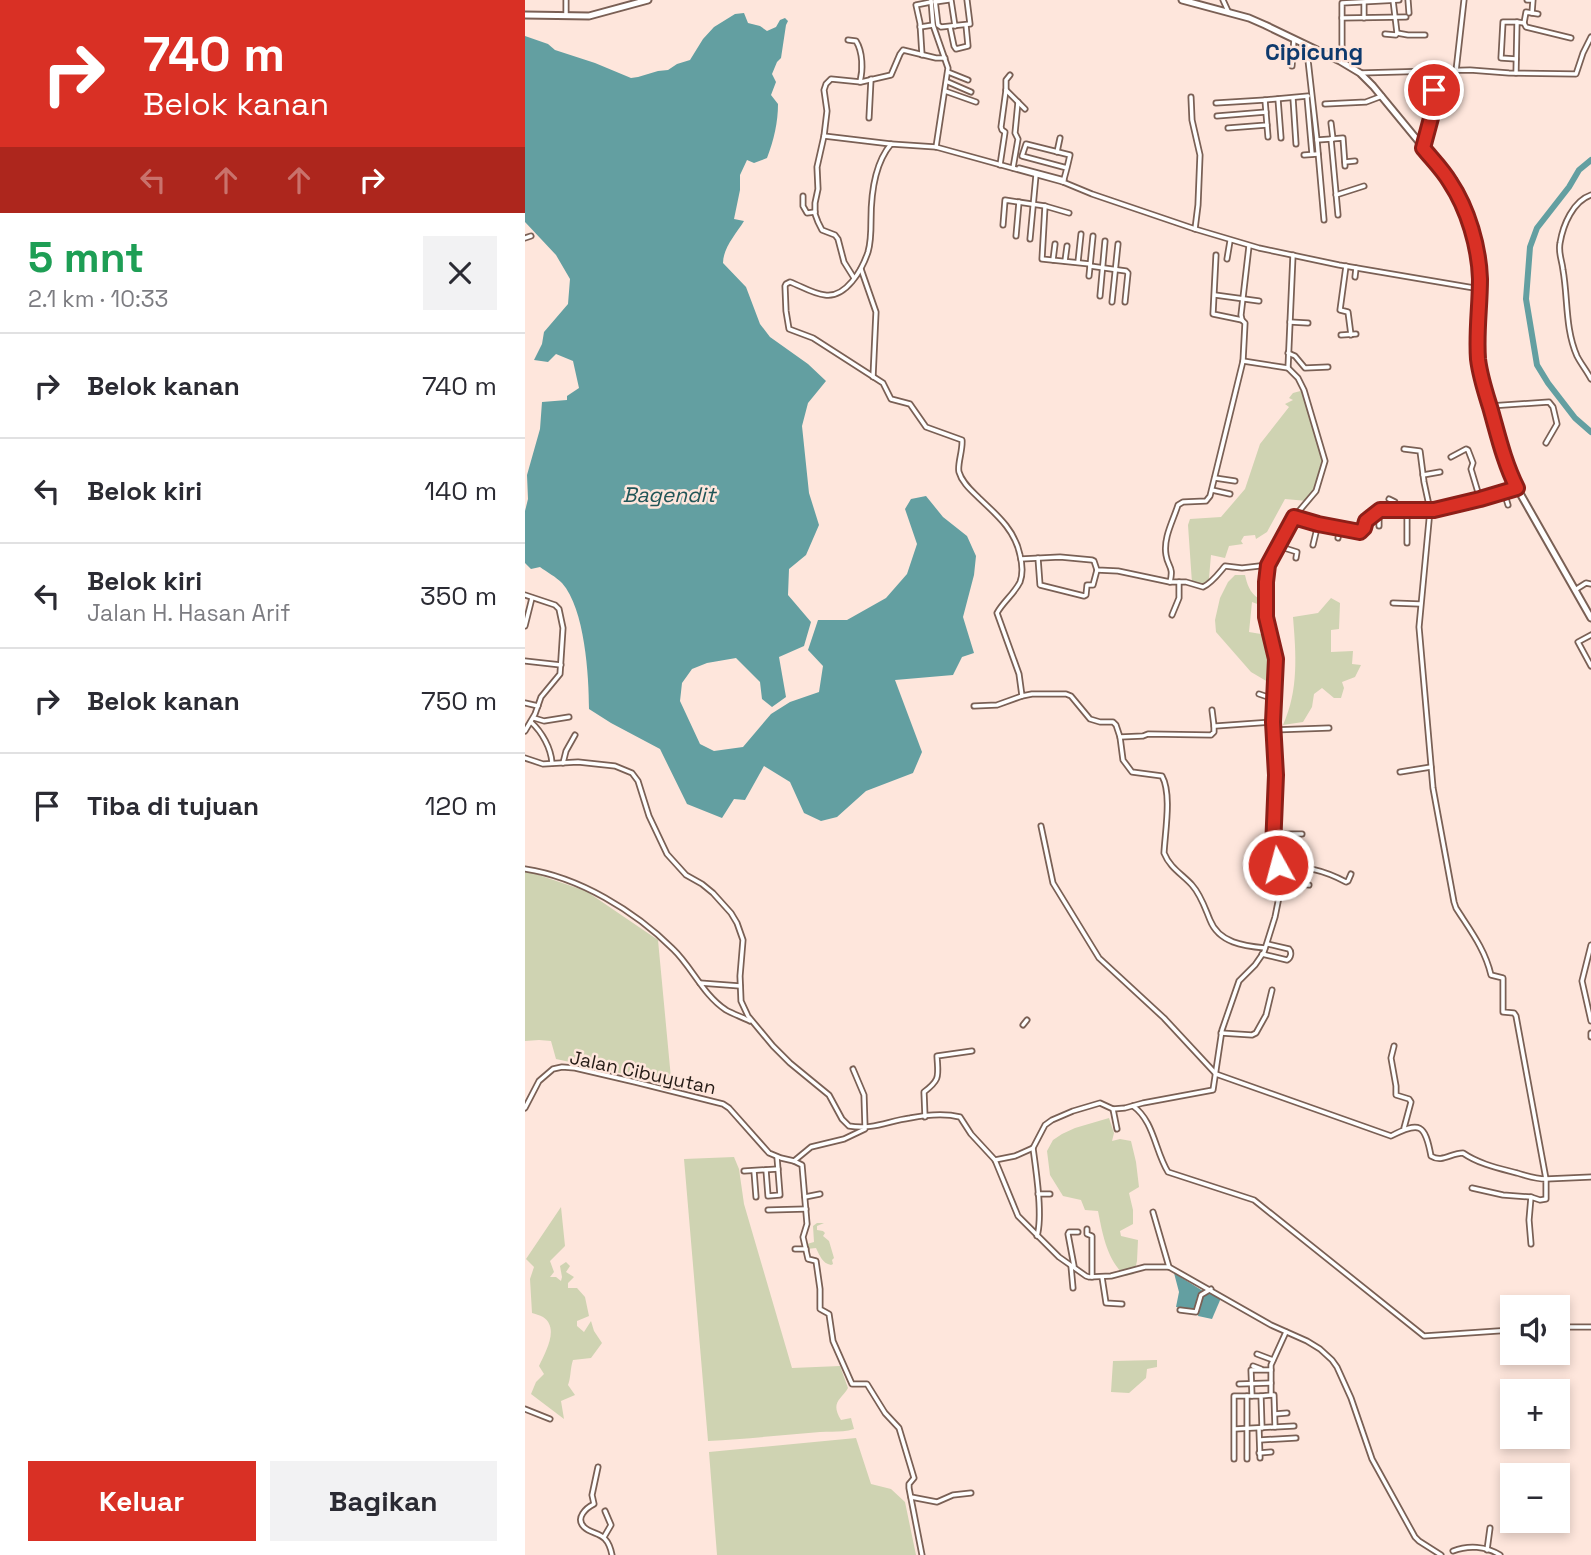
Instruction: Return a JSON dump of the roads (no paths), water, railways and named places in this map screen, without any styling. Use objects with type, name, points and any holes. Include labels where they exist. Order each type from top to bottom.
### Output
[{"type":"main road","points":[[525,15],[589,16],[648,0]]},
{"type":"main road","points":[[1182,0],[1249,18],[1360,73],[1382,96],[1450,182],[1467,216],[1479,260],[1478,357],[1481,377],[1506,465],[1591,618]]},
{"type":"street","points":[[566,0],[566,16]]},
{"type":"street","points":[[922,55],[916,5],[950,0],[956,49],[968,46],[966,25]]},
{"type":"street","points":[[933,1],[939,26],[952,26],[970,24],[967,0]]},
{"type":"street","points":[[1223,0],[1229,13]]},
{"type":"street","points":[[1340,61],[1342,5],[1347,1],[1395,0],[1397,33]]},
{"type":"street","points":[[1342,18],[1408,15],[1408,0]]},
{"type":"street","points":[[1457,71],[1464,0]]},
{"type":"street","points":[[1527,0],[1532,0],[1532,13]]},
{"type":"street","points":[[933,1],[933,25],[946,58],[948,72],[936,147]]},
{"type":"street","points":[[1364,18],[1367,2]]},
{"type":"street","points":[[1524,23],[1526,12],[1538,14]]},
{"type":"street","points":[[1516,59],[1501,58],[1503,22],[1524,23],[1527,27],[1571,38]]},
{"type":"street","points":[[1516,73],[1517,22]]},
{"type":"street","points":[[920,27],[933,25]]},
{"type":"street","points":[[1385,34],[1426,35]]},
{"type":"street","points":[[1360,73],[1457,71],[1576,74],[1591,37]]},
{"type":"street","points":[[1292,66],[1294,39]]},
{"type":"street","points":[[848,40],[856,41],[860,49],[860,82]]},
{"type":"street","points":[[1310,47],[1308,60],[1312,154]]},
{"type":"street","points":[[854,278],[844,262],[838,239],[822,230],[815,212],[817,167],[827,111],[824,90],[826,84],[831,79],[860,82],[891,75],[903,50],[946,58]]},
{"type":"street","points":[[948,72],[968,79]]},
{"type":"street","points":[[1423,148],[1431,118],[1435,72]]},
{"type":"street","points":[[1009,76],[1001,127],[1005,132],[1015,133]]},
{"type":"street","points":[[869,118],[871,79]]},
{"type":"street","points":[[947,82],[971,92]]},
{"type":"street","points":[[1006,90],[1025,109]]},
{"type":"street","points":[[945,91],[975,102]]},
{"type":"street","points":[[1191,96],[1192,120],[1200,155],[1195,229]]},
{"type":"street","points":[[1216,103],[1310,96]]},
{"type":"street","points":[[1310,96],[1324,220]]},
{"type":"street","points":[[1325,104],[1366,102],[1382,96]]},
{"type":"street","points":[[1293,98],[1296,144]]},
{"type":"street","points":[[1278,99],[1281,138]]},
{"type":"street","points":[[1265,100],[1268,137]]},
{"type":"street","points":[[1015,169],[1018,139],[1015,133],[1019,102]]},
{"type":"street","points":[[1217,116],[1266,112]]},
{"type":"street","points":[[1331,123],[1338,215]]},
{"type":"street","points":[[1228,128],[1267,125]]},
{"type":"street","points":[[1000,165],[1005,132]]},
{"type":"street","points":[[824,136],[936,147],[1064,181]]},
{"type":"street","points":[[1057,152],[1061,138]]},
{"type":"street","points":[[1317,140],[1343,138],[1345,164],[1355,161]]},
{"type":"street","points":[[891,144],[880,162],[868,251],[860,269],[844,289],[834,295],[811,291],[790,282],[786,284],[784,291],[788,327],[813,338],[873,377],[885,386],[891,399],[911,405],[926,427],[962,440],[959,468],[961,476],[968,487],[1015,536],[1021,559],[1019,583],[997,612],[1019,674],[1022,696]]},
{"type":"street","points":[[1064,181],[1067,168],[1070,155],[1025,144],[1022,156],[1067,168]]},
{"type":"street","points":[[1304,155],[1318,153]]},
{"type":"street","points":[[1015,169],[1018,167],[1064,181],[1104,198],[1249,246],[1480,289]]},
{"type":"street","points":[[1030,239],[1036,175]]},
{"type":"street","points":[[1336,195],[1364,186]]},
{"type":"street","points":[[1591,195],[1579,201],[1574,208],[1564,228],[1559,256],[1564,272],[1572,341],[1577,356],[1591,379]]},
{"type":"street","points":[[803,196],[806,213],[815,212]]},
{"type":"street","points":[[1003,225],[1005,200],[1069,213]]},
{"type":"street","points":[[1016,236],[1019,202]]},
{"type":"street","points":[[1045,206],[1041,258],[1128,272],[1125,302]]},
{"type":"street","points":[[1055,216],[1056,210]]},
{"type":"street","points":[[1078,262],[1081,234]]},
{"type":"street","points":[[525,238],[531,236]]},
{"type":"street","points":[[1089,276],[1093,236]]},
{"type":"street","points":[[1100,296],[1105,241]]},
{"type":"street","points":[[1227,259],[1230,241]]},
{"type":"street","points":[[1053,260],[1055,244]]},
{"type":"street","points":[[1112,302],[1118,244]]},
{"type":"street","points":[[1065,261],[1067,246]]},
{"type":"street","points":[[1170,582],[1172,570],[1166,557],[1165,543],[1182,503],[1206,501],[1210,496],[1243,360],[1245,323],[1241,314],[1249,246]]},
{"type":"street","points":[[1216,255],[1213,315],[1242,320]]},
{"type":"street","points":[[1288,368],[1293,255]]},
{"type":"street","points":[[1341,335],[1353,334],[1349,312],[1340,310],[1346,266]]},
{"type":"street","points":[[1355,277],[1356,268]]},
{"type":"street","points":[[860,269],[876,312],[873,377]]},
{"type":"street","points":[[1215,295],[1259,301]]},
{"type":"street","points":[[1290,322],[1308,324]]},
{"type":"street","points":[[1289,353],[1305,368],[1328,367]]},
{"type":"street","points":[[1037,1236],[1038,1194],[1033,1148],[1044,1126],[1052,1120],[1100,1103],[1114,1109],[1213,1090],[1221,1033],[1239,981],[1255,965],[1266,946],[1280,898],[1282,882],[1273,848],[1276,659],[1266,617],[1266,582],[1268,565],[1294,517],[1316,491],[1325,461],[1298,378],[1288,368],[1243,360]]},
{"type":"street","points":[[1489,406],[1549,402],[1557,424],[1546,443]]},
{"type":"street","points":[[1404,449],[1420,451],[1430,510],[1420,604],[1420,641],[1439,825],[1456,908],[1480,943],[1492,975],[1503,978],[1503,1011],[1516,1016],[1546,1179],[1546,1199],[1503,1195],[1472,1188]]},
{"type":"street","points":[[1451,457],[1468,450],[1480,499]]},
{"type":"street","points":[[1423,475],[1440,472]]},
{"type":"street","points":[[1215,478],[1235,481]]},
{"type":"street","points":[[1294,517],[1360,532],[1366,521],[1379,510],[1430,510],[1517,488]]},
{"type":"street","points":[[1212,490],[1230,494]]},
{"type":"street","points":[[1504,492],[1508,505]]},
{"type":"street","points":[[1389,499],[1395,502],[1396,510]]},
{"type":"street","points":[[1379,510],[1379,526]]},
{"type":"street","points":[[1407,510],[1407,544]]},
{"type":"street","points":[[1313,545],[1318,524]]},
{"type":"street","points":[[1334,527],[1334,531],[1339,533],[1338,538]]},
{"type":"street","points":[[1278,545],[1297,552],[1296,558]]},
{"type":"street","points":[[1021,559],[1038,558],[1060,557],[1092,559],[1097,570],[1093,584],[1087,585],[1084,596],[1040,586],[1038,558]]},
{"type":"street","points":[[1097,570],[1206,586],[1225,566],[1243,568],[1268,565]]},
{"type":"street","points":[[1172,615],[1179,598],[1179,582]]},
{"type":"street","points":[[1575,590],[1586,583],[1591,584]]},
{"type":"street","points":[[525,595],[555,605],[559,609],[563,628],[560,674],[541,697],[525,731]]},
{"type":"street","points":[[525,626],[532,598]]},
{"type":"street","points":[[1393,603],[1420,604]]},
{"type":"street","points":[[1591,635],[1578,642],[1591,666]]},
{"type":"street","points":[[525,662],[561,665]]},
{"type":"street","points":[[974,706],[997,705],[1032,694],[1066,694],[1090,719],[1114,723],[1120,737],[1123,760],[1132,772],[1162,776],[1166,784],[1164,853],[1167,860],[1193,886],[1215,929],[1233,943],[1291,951],[1287,960],[1262,954]]},
{"type":"street","points":[[1259,694],[1274,699]]},
{"type":"street","points":[[525,703],[538,706]]},
{"type":"street","points":[[1120,737],[1142,737],[1148,734],[1212,735],[1216,726],[1212,710]]},
{"type":"street","points":[[530,723],[569,717]]},
{"type":"street","points":[[1216,726],[1273,722]]},
{"type":"street","points":[[530,723],[542,735],[551,754],[552,764]]},
{"type":"street","points":[[1273,730],[1329,728]]},
{"type":"street","points":[[563,763],[575,735]]},
{"type":"street","points":[[525,758],[543,764],[590,763],[615,766],[632,773],[638,781],[649,816],[667,854],[686,874],[713,893],[737,923],[743,940],[740,995],[745,1012],[790,1063],[829,1095],[849,1126],[866,1127],[910,1118],[960,1117],[971,1134],[995,1160],[1017,1214],[1059,1257],[1087,1277],[1169,1267],[1319,1349],[1335,1363],[1378,1471],[1415,1537],[1441,1555]]},
{"type":"street","points":[[1400,772],[1431,767]]},
{"type":"street","points":[[1041,826],[1053,883],[1099,958],[1164,1018],[1216,1074],[1391,1136],[1415,1127],[1424,1131],[1433,1158],[1463,1153],[1499,1170],[1536,1179],[1591,1177]]},
{"type":"street","points":[[1274,834],[1302,834]]},
{"type":"street","points":[[1278,865],[1320,870],[1346,882],[1351,874]]},
{"type":"street","points":[[525,869],[586,887],[639,920],[675,950],[700,983],[726,1010],[752,1021]]},
{"type":"street","points":[[1282,882],[1309,885]]},
{"type":"street","points":[[1591,945],[1583,981],[1591,1021]]},
{"type":"street","points":[[700,983],[740,988]]},
{"type":"street","points":[[1221,1033],[1256,1033],[1266,1015],[1272,990]]},
{"type":"street","points":[[743,1018],[745,1012]]},
{"type":"street","points":[[1394,1046],[1391,1058],[1397,1086],[1396,1095],[1411,1102],[1404,1129]]},
{"type":"street","points":[[925,1117],[924,1092],[939,1077],[937,1056],[972,1051]]},
{"type":"street","name":"Jalan Cibuyutan","points":[[525,1108],[538,1081],[546,1073],[562,1067],[575,1068],[723,1104],[769,1153],[777,1157]]},
{"type":"street","points":[[853,1069],[864,1095],[866,1127]]},
{"type":"street","points":[[1129,1107],[1139,1110],[1168,1172],[1254,1200],[1424,1336],[1500,1331]]},
{"type":"street","points":[[1114,1109],[1117,1129]]},
{"type":"street","points":[[795,1160],[811,1147],[844,1139],[866,1127]]},
{"type":"street","points":[[995,1160],[1015,1156],[1033,1148]]},
{"type":"street","points":[[766,1170],[768,1196],[780,1195],[777,1157],[795,1160],[802,1165],[807,1226],[803,1237],[808,1259],[816,1260],[820,1309],[829,1314],[833,1341],[851,1383],[867,1384],[885,1413],[899,1428],[914,1478],[909,1484],[922,1555]]},
{"type":"street","points":[[744,1171],[778,1169]]},
{"type":"street","points":[[754,1171],[756,1197]]},
{"type":"street","points":[[805,1197],[820,1194]]},
{"type":"street","points":[[1038,1194],[1050,1194]]},
{"type":"street","points":[[1531,1196],[1531,1244]]},
{"type":"street","points":[[768,1210],[806,1209]]},
{"type":"street","points":[[1153,1212],[1169,1267]]},
{"type":"street","points":[[1087,1229],[1087,1234],[1092,1237],[1092,1277]]},
{"type":"street","points":[[1073,1288],[1068,1234],[1078,1232]]},
{"type":"street","points":[[795,1250],[806,1249]]},
{"type":"street","points":[[1102,1277],[1106,1303],[1122,1304]]},
{"type":"street","points":[[1180,1311],[1196,1312],[1202,1296],[1210,1289]]},
{"type":"street","points":[[1570,1327],[1591,1327]]},
{"type":"street","points":[[1275,1427],[1274,1395],[1271,1395],[1269,1370],[1286,1332]]},
{"type":"street","points":[[1257,1354],[1273,1360]]},
{"type":"street","points":[[1253,1366],[1269,1370]]},
{"type":"street","points":[[1247,1458],[1251,1370],[1269,1370]]},
{"type":"street","points":[[1239,1384],[1271,1383]]},
{"type":"street","points":[[1234,1459],[1234,1396],[1271,1395]]},
{"type":"street","points":[[1261,1396],[1259,1455],[1271,1452]]},
{"type":"street","points":[[525,1409],[550,1419]]},
{"type":"street","points":[[1275,1414],[1287,1413]]},
{"type":"street","points":[[1235,1429],[1294,1426]]},
{"type":"street","points":[[1259,1440],[1296,1438]]},
{"type":"street","points":[[598,1468],[592,1493],[594,1504],[587,1508],[581,1517],[583,1526],[604,1537],[612,1555]]},
{"type":"street","points":[[911,1497],[937,1502],[953,1495],[971,1493]]},
{"type":"street","points":[[604,1537],[611,1525],[605,1511]]},
{"type":"street","points":[[1487,1550],[1490,1528]]},
{"type":"street","points":[[1453,1551],[1463,1547],[1479,1548],[1500,1555]]},
{"type":"street","points":[[1430,1548],[1432,1555]]},
{"type":"water","name":"Bagendit","points":[[744,13],[748,23],[767,31],[776,27],[780,20],[785,18],[788,21],[781,58],[772,74],[776,82],[771,95],[778,104],[774,138],[767,158],[754,163],[747,160],[740,175],[734,219],[744,221],[728,247],[723,263],[746,287],[760,324],[770,337],[808,364],[826,381],[808,403],[802,426],[809,493],[819,525],[806,555],[789,569],[788,595],[811,622],[804,646],[779,657],[786,697],[772,707],[762,699],[760,682],[736,658],[707,663],[692,669],[682,683],[680,701],[700,744],[714,751],[743,747],[771,714],[790,702],[819,692],[823,666],[808,650],[818,620],[847,620],[886,598],[907,574],[917,544],[905,509],[911,499],[926,496],[943,517],[967,536],[976,556],[963,617],[974,653],[962,657],[953,675],[895,680],[922,752],[913,773],[866,791],[837,817],[821,821],[804,813],[790,782],[764,766],[745,800],[734,799],[722,818],[687,804],[660,749],[589,709],[584,643],[570,595],[562,583],[540,567],[531,569],[525,563],[527,475],[540,429],[542,402],[567,400],[567,396],[579,388],[573,361],[556,354],[548,362],[534,360],[542,344],[544,332],[568,304],[570,279],[556,255],[525,222],[525,36],[631,78],[668,70],[690,60],[714,27],[735,14]]},
{"type":"water","points":[[1174,1273],[1203,1291],[1197,1297],[1195,1309],[1176,1307],[1179,1292]]},
{"type":"water","points":[[1210,1292],[1221,1298],[1212,1319],[1198,1316],[1200,1298]]},
{"type":"waterway","points":[[1591,160],[1579,170],[1537,228],[1530,247],[1526,299],[1537,365],[1575,418],[1591,432]]},
{"type":"district","name":"Cipicung","points":[[1314,52]]}]
